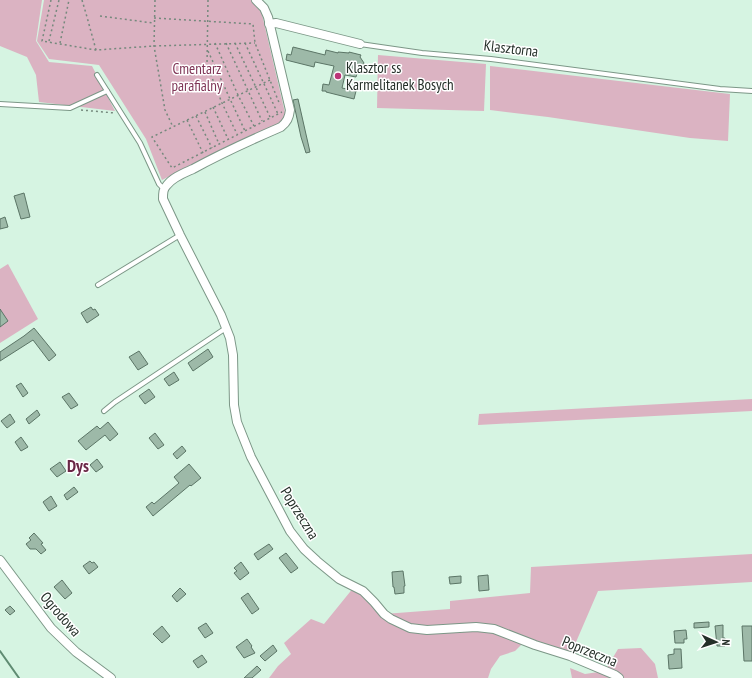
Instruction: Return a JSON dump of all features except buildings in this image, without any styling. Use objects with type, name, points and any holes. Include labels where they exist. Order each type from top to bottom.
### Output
[{"type":"street","points":[[164,189],[168,183],[177,177],[221,153],[282,127],[286,123],[290,110],[270,24],[264,8],[256,0]]},
{"type":"street","name":"Klasztorna","points":[[270,24],[276,23],[360,44]]},
{"type":"street","name":"Poprzeczna","points":[[164,189],[162,193],[163,199],[230,338],[233,355],[234,405],[237,422],[251,457],[290,531],[304,549],[317,562],[339,579],[363,592],[384,614],[410,628],[426,630],[476,626],[494,629],[570,656],[619,678]]},
{"type":"street","name":"Ogrodowa","points":[[0,560],[51,628],[76,652],[111,678]]},
{"type":"lane","name":"Klasztorna","points":[[360,44],[422,53],[491,59],[720,89],[752,91]]},
{"type":"lane","points":[[97,75],[140,144],[159,184],[164,189]]},
{"type":"lane","points":[[0,104],[70,108],[107,91]]},
{"type":"lane","points":[[98,285],[180,235]]},
{"type":"lane","points":[[104,411],[226,328]]},
{"type":"path","points":[[51,0],[42,41],[96,50],[154,46],[255,43]]},
{"type":"path","points":[[49,42],[59,0]]},
{"type":"path","points":[[60,44],[69,0]]},
{"type":"path","points":[[82,0],[96,50]]},
{"type":"path","points":[[155,0],[153,23],[154,46],[165,110],[173,127]]},
{"type":"path","points":[[208,0],[207,65],[222,103],[238,135]]},
{"type":"path","points":[[100,16],[153,23]]},
{"type":"path","points":[[154,18],[253,24],[255,43],[280,105]]},
{"type":"path","points":[[226,43],[262,122]]},
{"type":"path","points":[[235,43],[270,118]]},
{"type":"path","points":[[245,43],[278,114]]},
{"type":"path","points":[[215,44],[254,126]]},
{"type":"path","points":[[207,50],[245,131]]},
{"type":"path","points":[[270,80],[152,137],[172,168],[283,111]]},
{"type":"path","points":[[213,107],[228,139]]},
{"type":"path","points":[[70,108],[121,113]]},
{"type":"path","points":[[205,112],[220,144]]},
{"type":"path","points":[[196,116],[212,148]]},
{"type":"path","points":[[187,120],[203,152]]},
{"type":"green space","points":[[0,0],[42,0],[36,41],[49,62],[92,66],[115,111],[39,102],[36,75],[27,57],[0,46]]},
{"type":"green space","name":"Cmentarz parafialny","points":[[44,0],[252,0],[261,10],[286,117],[284,121],[223,149],[162,180],[146,139],[99,65],[49,59],[37,41]]},
{"type":"green space","points":[[378,55],[486,64],[484,111],[377,108]]},
{"type":"green space","points":[[490,66],[730,94],[728,141],[690,138],[490,110]]},
{"type":"green space","points":[[8,264],[38,319],[0,343],[0,269]]},
{"type":"green space","points":[[752,399],[752,411],[478,425],[479,414]]},
{"type":"green space","points":[[752,554],[752,582],[598,591],[570,656],[525,641],[515,651],[500,656],[491,669],[488,678],[269,678],[278,666],[291,654],[284,643],[311,619],[324,624],[354,587],[384,614],[450,609],[450,601],[530,593],[531,567]]},
{"type":"green space","points":[[641,648],[655,664],[658,678],[572,678],[570,668],[585,674],[605,671],[618,649]]},
{"type":"waterway","points":[[0,651],[19,678]]},
{"type":"place","name":"Klasztor ss Karmelitanek Bosych","points":[[338,76]]},
{"type":"district","name":"Dys","points":[[78,466]]}]
